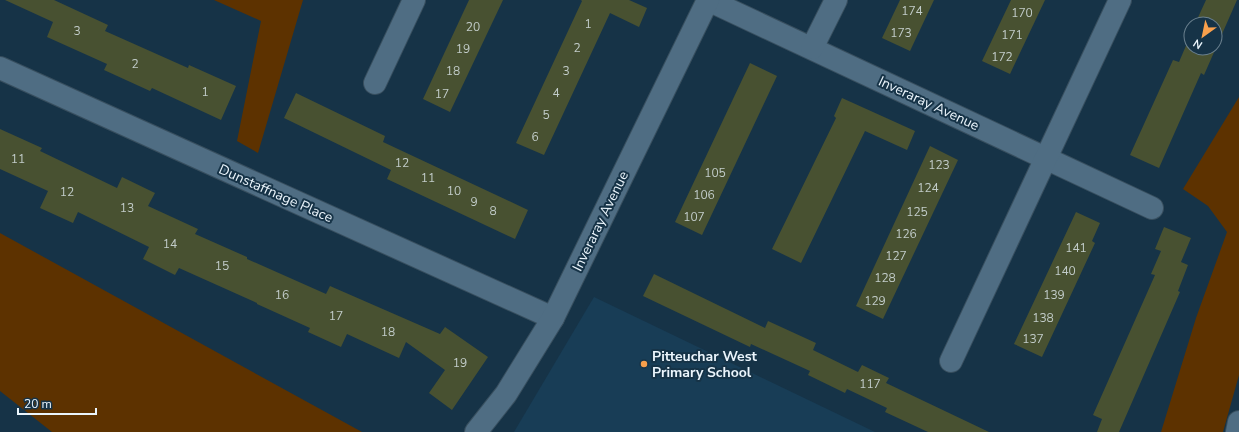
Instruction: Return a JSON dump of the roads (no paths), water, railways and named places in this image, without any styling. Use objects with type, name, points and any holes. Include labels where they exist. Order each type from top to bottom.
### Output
[{"type":"street","points":[[375,83],[414,0]]},
{"type":"street","name":"Inveraray Avenue","points":[[476,432],[506,394],[553,318],[708,0],[1152,208]]},
{"type":"street","points":[[812,48],[836,0]]},
{"type":"street","points":[[950,361],[1120,0]]},
{"type":"street","name":"Dunstaffnage Place","points":[[0,68],[553,318]]},
{"type":"street","points":[[1237,432],[1239,422]]},
{"type":"place","name":"Pitteuchar West Primary School","points":[[644,364]]}]
